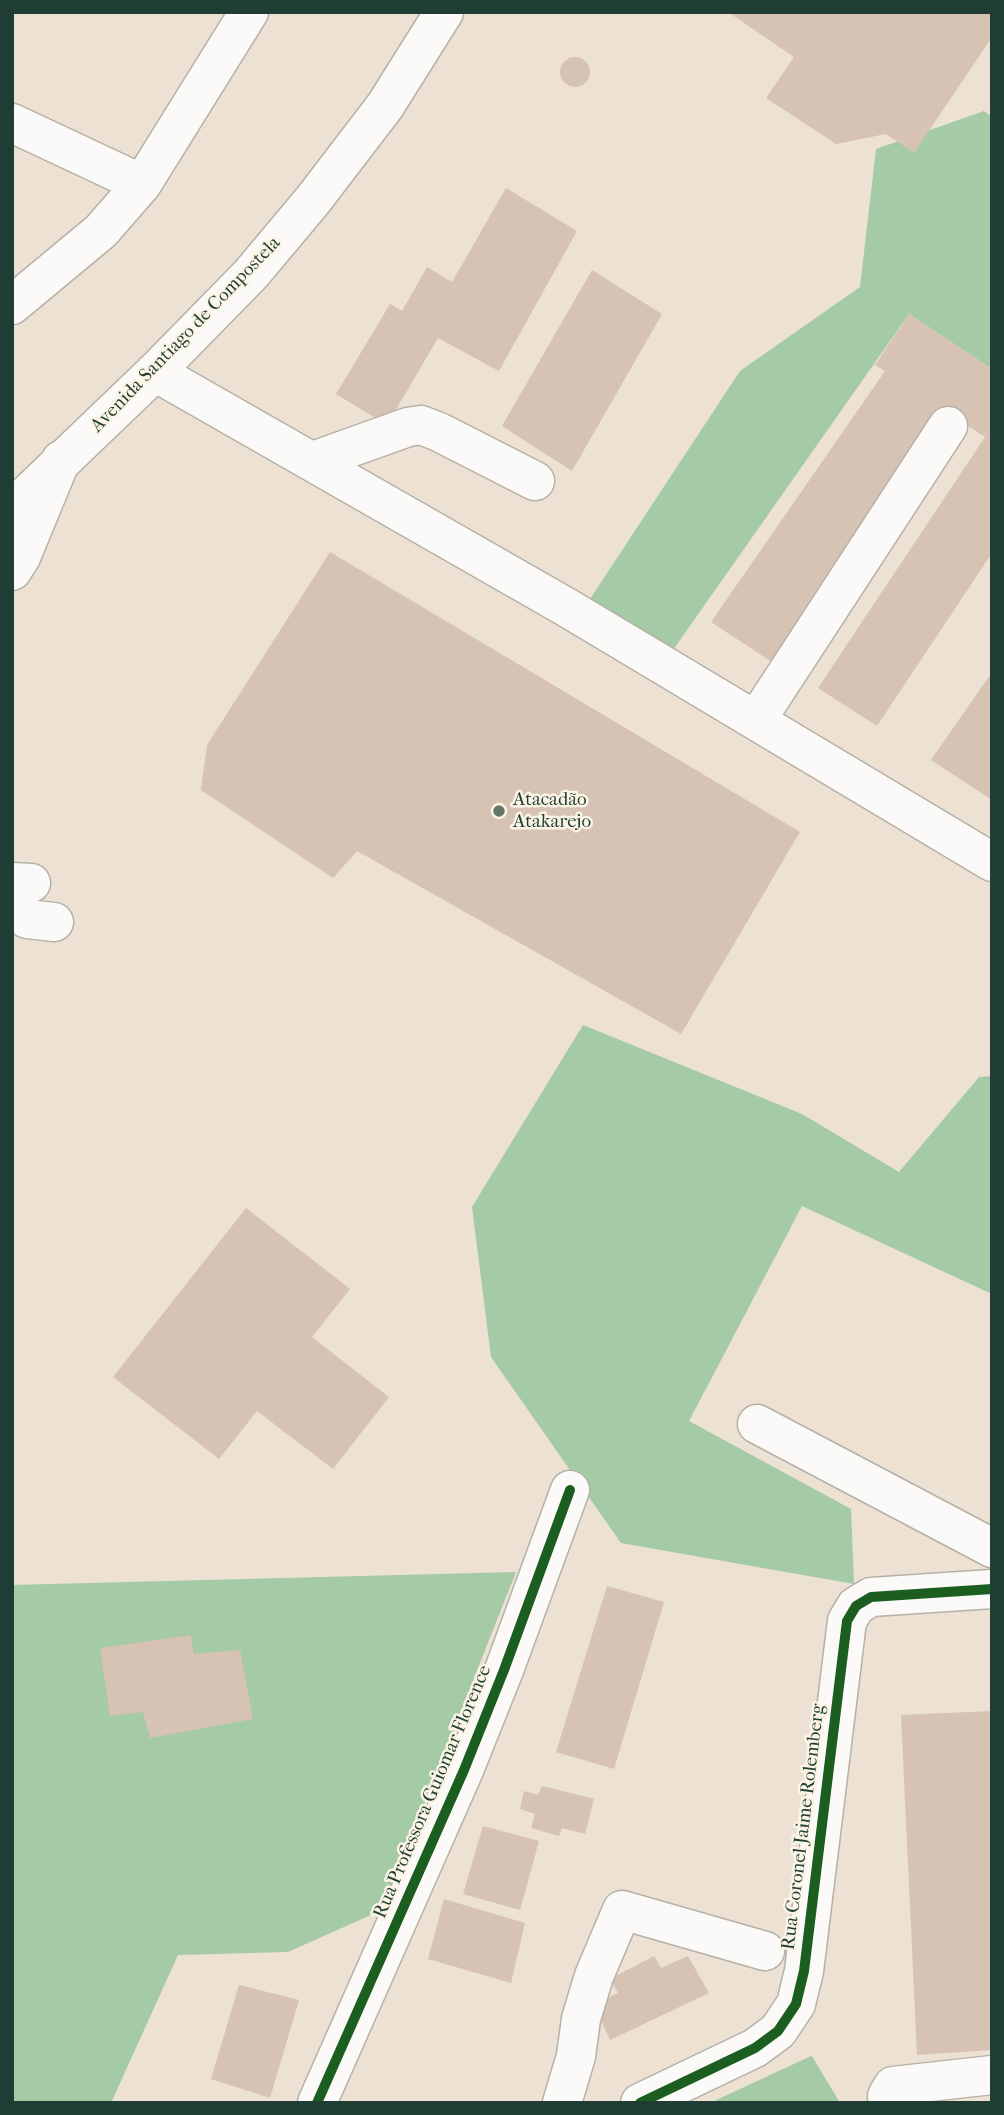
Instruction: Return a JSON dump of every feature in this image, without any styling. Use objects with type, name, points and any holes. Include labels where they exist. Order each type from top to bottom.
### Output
[{"type":"street","points":[[12,305],[101,231],[142,184],[249,12]]},
{"type":"street","name":"Avenida Santiago de Compostela","points":[[12,509],[155,372],[251,274],[313,200],[384,106],[444,12]]},
{"type":"street","points":[[12,122],[142,184]]},
{"type":"street","points":[[155,372],[757,719],[992,862]]},
{"type":"street","points":[[313,461],[408,427],[421,425],[535,481]]},
{"type":"street","points":[[757,719],[947,426]]},
{"type":"street","points":[[12,571],[21,557],[61,460]]},
{"type":"street","points":[[18,892],[27,919],[54,922]]},
{"type":"street","points":[[757,1424],[992,1548]]},
{"type":"street","name":"Rua Professora Guiomar Florence","points":[[317,2103],[464,1770],[570,1490]]},
{"type":"street","name":"Rua Coronel Jaime Rolemberg","points":[[640,2103],[755,2048],[778,2031],[796,2004],[804,1971],[847,1621],[856,1606],[871,1597],[992,1589]]},
{"type":"street","points":[[562,2103],[594,1976],[622,1910],[765,1951]]},
{"type":"street","points":[[888,2103],[887,2096],[892,2086],[992,2076]]},
{"type":"green space","points":[[984,111],[992,117],[992,369],[909,314],[673,650],[590,599],[740,371],[860,287],[876,149]]},
{"type":"green space","points":[[583,1025],[802,1114],[899,1172],[979,1077],[992,1076],[992,1294],[802,1206],[689,1421],[851,1509],[854,1584],[621,1543],[491,1357],[472,1207]]},
{"type":"green space","points":[[516,1572],[382,1910],[288,1952],[178,1955],[111,2103],[12,2103],[12,1585]]},
{"type":"green space","points":[[811,2056],[840,2103],[710,2103]]},
{"type":"building","points":[[728,12],[992,12],[992,37],[914,153],[886,134],[836,144],[766,98],[794,57]]},
{"type":"building","points":[[575,57],[585,62],[590,72],[585,82],[575,87],[565,82],[560,72],[565,62]]},
{"type":"building","points":[[506,188],[577,231],[499,371],[438,338],[387,425],[336,394],[390,304],[402,311],[427,267],[452,282]]},
{"type":"building","points":[[592,270],[662,314],[572,471],[502,426]]},
{"type":"building","points":[[909,314],[992,369],[992,553],[877,726],[818,688],[985,437],[947,412],[775,664],[711,622],[885,371],[875,365]]},
{"type":"building","name":"Atacadão Atakarejo","points":[[330,552],[800,832],[681,1034],[357,851],[333,878],[201,790],[207,745]]},
{"type":"building","points":[[992,672],[992,800],[931,760]]},
{"type":"building","points":[[246,1208],[350,1289],[312,1337],[389,1397],[333,1469],[257,1411],[219,1459],[113,1377]]},
{"type":"building","points":[[607,1586],[664,1602],[614,1769],[556,1752]]},
{"type":"building","points":[[191,1635],[194,1654],[240,1650],[253,1719],[150,1738],[143,1712],[110,1716],[100,1648]]},
{"type":"building","points":[[992,1711],[992,2050],[917,2055],[901,1715]]},
{"type":"building","points":[[542,1786],[594,1799],[585,1834],[562,1828],[559,1836],[531,1828],[535,1814],[520,1809],[524,1791],[538,1795]]},
{"type":"building","points":[[483,1826],[539,1841],[520,1910],[463,1894]]},
{"type":"building","points":[[444,1899],[525,1923],[511,1983],[428,1959]]},
{"type":"building","points":[[654,1956],[661,1968],[688,1956],[709,1993],[610,2040],[594,2005],[618,1993],[610,1979]]},
{"type":"building","points":[[239,1985],[299,2000],[270,2098],[211,2079]]},
{"type":"cycle path","points":[[317,2103],[464,1770],[570,1490]]},
{"type":"cycle path","points":[[640,2103],[755,2048],[778,2031],[796,2004],[804,1971],[847,1621],[856,1606],[871,1597],[992,1589]]},
{"type":"place","name":"Atacadão Atakarejo","points":[[499,811]]}]
